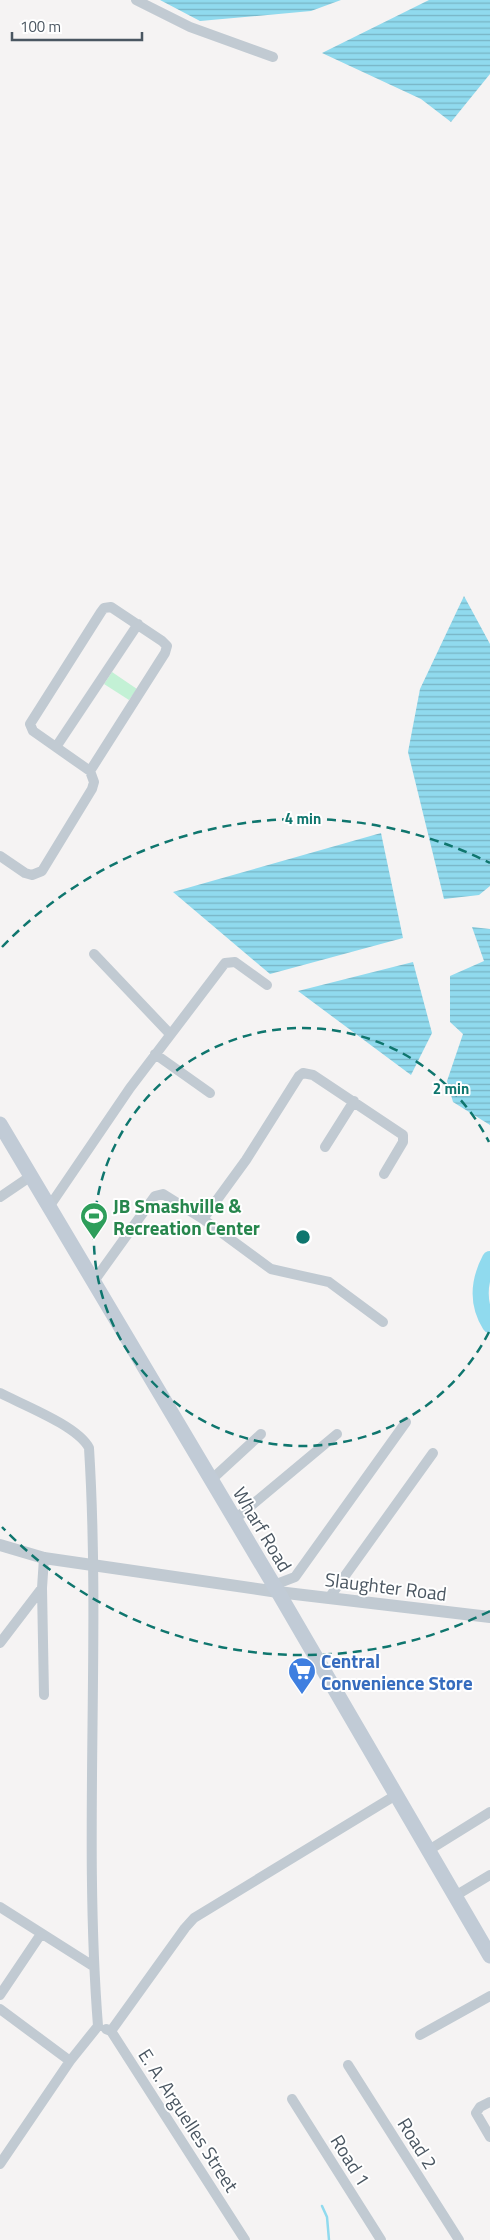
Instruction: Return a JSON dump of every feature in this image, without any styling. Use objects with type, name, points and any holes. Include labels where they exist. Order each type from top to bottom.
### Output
[{"type":"main road","name":"Wharf Road","points":[[0,1124],[276,1588],[490,1956]]},
{"type":"street","points":[[136,0],[190,27],[273,58]]},
{"type":"street","points":[[0,856],[25,873],[32,875],[42,870],[89,795],[94,782],[90,771],[33,731],[30,724],[101,612],[111,607],[165,644],[166,650],[90,771]]},
{"type":"street","points":[[56,747],[138,624]]},
{"type":"street","points":[[94,954],[170,1034]]},
{"type":"street","points":[[49,1207],[155,1054],[221,967],[228,961],[235,962],[267,985]]},
{"type":"street","points":[[155,1054],[210,1093]]},
{"type":"street","points":[[203,1219],[246,1160],[299,1076],[306,1073],[313,1075],[354,1101],[403,1135],[403,1142],[384,1174]]},
{"type":"street","points":[[325,1147],[354,1101]]},
{"type":"street","points":[[0,1197],[31,1176]]},
{"type":"street","points":[[94,1281],[159,1194],[168,1196],[203,1219],[271,1269],[329,1282],[383,1322]]},
{"type":"street","points":[[0,1393],[74,1431],[86,1441],[89,1448],[93,1520],[91,1768],[93,1966],[98,2026],[70,2061],[0,2164]]},
{"type":"street","points":[[276,1588],[295,1577],[406,1422]]},
{"type":"street","points":[[211,1480],[261,1434]]},
{"type":"street","points":[[234,1520],[337,1434]]},
{"type":"street","points":[[329,1598],[433,1453]]},
{"type":"street","name":"Slaughter Road","points":[[0,1545],[44,1558],[276,1588],[329,1598],[490,1617]]},
{"type":"street","points":[[44,1558],[42,1588],[44,1695]]},
{"type":"street","points":[[0,1642],[42,1588]]},
{"type":"street","points":[[98,2026],[111,2031],[194,1918],[396,1795]]},
{"type":"street","points":[[429,1850],[490,1812]]},
{"type":"street","points":[[455,1896],[490,1875]]},
{"type":"street","points":[[0,1907],[93,1966]]},
{"type":"street","points":[[0,1995],[41,1934]]},
{"type":"street","points":[[420,2035],[490,1996]]},
{"type":"street","points":[[0,2009],[70,2061]]},
{"type":"street","name":"E. A. Arguelles Street","points":[[111,2031],[245,2240]]},
{"type":"street","name":"Road 2","points":[[348,2065],[459,2240]]},
{"type":"street","name":"Road 1","points":[[292,2099],[381,2240]]},
{"type":"street","points":[[490,2102],[480,2107],[476,2113],[490,2137]]},
{"type":"green space","points":[[112,672],[137,689],[129,700],[104,684]]},
{"type":"water","points":[[160,0],[341,0],[311,11],[200,21]]},
{"type":"water","points":[[429,0],[490,0],[490,74],[451,122],[421,99],[322,53]]},
{"type":"water","points":[[464,596],[490,644],[490,886],[479,895],[444,899],[408,752],[420,689]]},
{"type":"water","points":[[381,833],[403,938],[270,974],[173,892]]},
{"type":"water","points":[[472,927],[490,929],[490,1125],[453,1102],[447,1081],[463,1034],[450,1022],[450,976],[484,961]]},
{"type":"water","points":[[413,962],[432,1033],[411,1075],[298,991]]},
{"type":"waterway","points":[[490,1259],[481,1284],[481,1301],[490,1325]]},
{"type":"waterway","points":[[322,2206],[327,2217],[329,2240]]},
{"type":"place","name":"JB Smashville & Recreation Center","points":[[94,1240]]},
{"type":"place","name":"Central Convenience Store","points":[[302,1695]]}]
